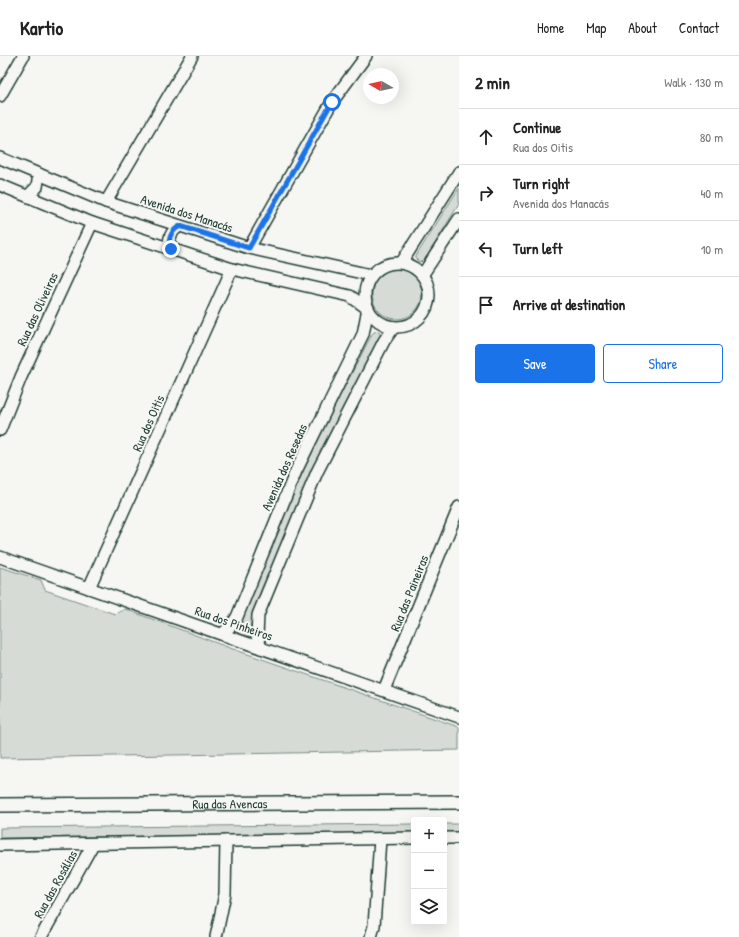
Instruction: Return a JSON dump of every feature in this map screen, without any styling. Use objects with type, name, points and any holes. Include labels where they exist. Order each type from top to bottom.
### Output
[{"type":"street","points":[[0,96],[23,56]]},
{"type":"street","points":[[106,202],[192,56]]},
{"type":"street","points":[[249,248],[332,102],[366,56]]},
{"type":"street","name":"Avenida dos Manacás","points":[[0,158],[106,202],[249,248],[371,275]]},
{"type":"street","points":[[402,262],[459,172]]},
{"type":"street","points":[[28,196],[37,187],[39,174]]},
{"type":"street","points":[[0,185],[92,223],[232,269],[350,296],[368,308]]},
{"type":"street","points":[[423,274],[459,219]]},
{"type":"street","name":"Rua das Oliveiras","points":[[0,430],[21,377],[92,223]]},
{"type":"street","points":[[171,249],[169,240],[170,235],[180,226]]},
{"type":"street","points":[[402,262],[417,268],[423,274],[428,283],[430,294],[426,310],[415,322],[405,326],[394,327],[378,321],[372,315],[365,297],[366,285],[371,275],[377,269],[385,264],[402,262]]},
{"type":"street","name":"Rua dos Oitis","points":[[89,588],[232,269]]},
{"type":"street","name":"Avenida dos Resedas","points":[[222,634],[232,626],[237,617],[296,471],[363,334],[368,308]]},
{"type":"street","points":[[261,648],[257,636],[258,615],[314,479],[384,341],[394,327]]},
{"type":"street","name":"Rua das Paineiras","points":[[384,690],[459,507]]},
{"type":"street","name":"Rua dos Pinheiros","points":[[0,557],[459,717]]},
{"type":"street","name":"Rua das Avencas","points":[[0,804],[459,802]]},
{"type":"street","points":[[0,845],[411,838]]},
{"type":"street","points":[[447,838],[459,838]]},
{"type":"street","points":[[371,937],[374,926],[380,839]]},
{"type":"street","points":[[216,937],[226,894],[226,841]]},
{"type":"street","name":"Rua das Rosálias","points":[[41,937],[93,844]]},
{"type":"shaded area","points":[[459,188],[459,204],[424,261],[419,262],[416,259],[416,256]]},
{"type":"shaded area","points":[[392,269],[402,269],[415,276],[422,289],[422,299],[415,312],[402,319],[392,319],[383,315],[376,308],[372,299],[372,289],[376,280],[383,273]]},
{"type":"shaded area","points":[[378,331],[380,332],[380,336],[338,418],[263,586],[253,615],[250,635],[248,637],[234,633],[234,629],[243,617],[302,474],[372,334]]},
{"type":"shaded area","points":[[0,567],[41,580],[45,590],[115,614],[125,609],[230,648],[459,727],[459,750],[0,758]]},
{"type":"shaded area","points":[[411,824],[411,833],[0,838],[0,828]]},
{"type":"shaded area","points":[[447,824],[459,824],[459,833],[447,833]]},
{"type":"route","points":[[171,249],[169,245],[170,235],[180,226],[249,248],[332,102]]}]
